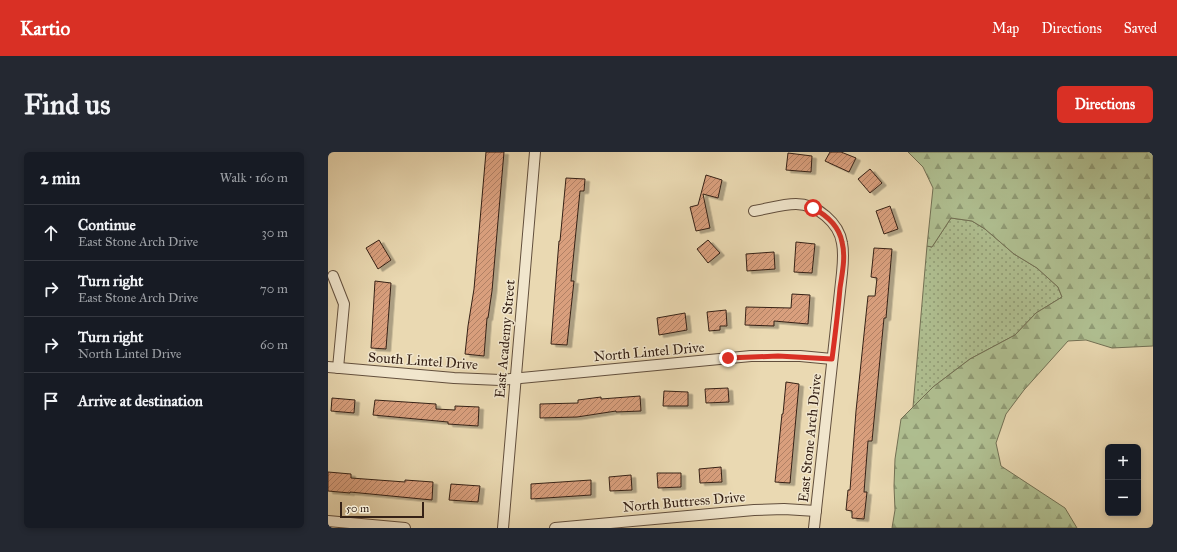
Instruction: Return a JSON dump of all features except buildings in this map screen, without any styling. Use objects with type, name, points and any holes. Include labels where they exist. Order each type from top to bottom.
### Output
[{"type":"street","name":"East Academy Street","points":[[503,528],[535,152]]},
{"type":"street","name":"East Stone Arch Drive","points":[[754,212],[796,204],[804,205],[821,212],[830,220],[842,241],[844,255],[814,528]]},
{"type":"street","points":[[333,276],[344,304],[333,368]]},
{"type":"street","name":"North Lintel Drive","points":[[516,379],[752,356],[800,356],[832,359]]},
{"type":"street","name":"South Lintel Drive","points":[[333,368],[454,378],[500,380],[516,379]]},
{"type":"street","name":"North Buttress Drive","points":[[555,528],[784,508],[816,511]]},
{"type":"street","points":[[328,521],[405,528]]},
{"type":"green space","points":[[908,152],[1153,152],[1153,346],[1112,348],[1086,340],[1068,341],[1024,390],[1006,414],[996,443],[1001,466],[1065,508],[1077,528],[892,528],[895,510],[895,459],[901,419],[933,387],[970,359],[1015,335],[1036,313],[1062,297],[1058,287],[1037,268],[1014,254],[985,229],[972,221],[951,218],[932,247],[927,246],[933,188],[923,167]]},
{"type":"green space","points":[[951,218],[972,221],[985,229],[1014,254],[1037,268],[1058,287],[1062,297],[1036,313],[1015,335],[970,359],[933,387],[913,407],[927,246],[932,247]]},
{"type":"route","points":[[728,358],[752,356],[800,356],[832,359],[844,255],[842,241],[837,230],[830,220],[821,212],[813,208]]}]
